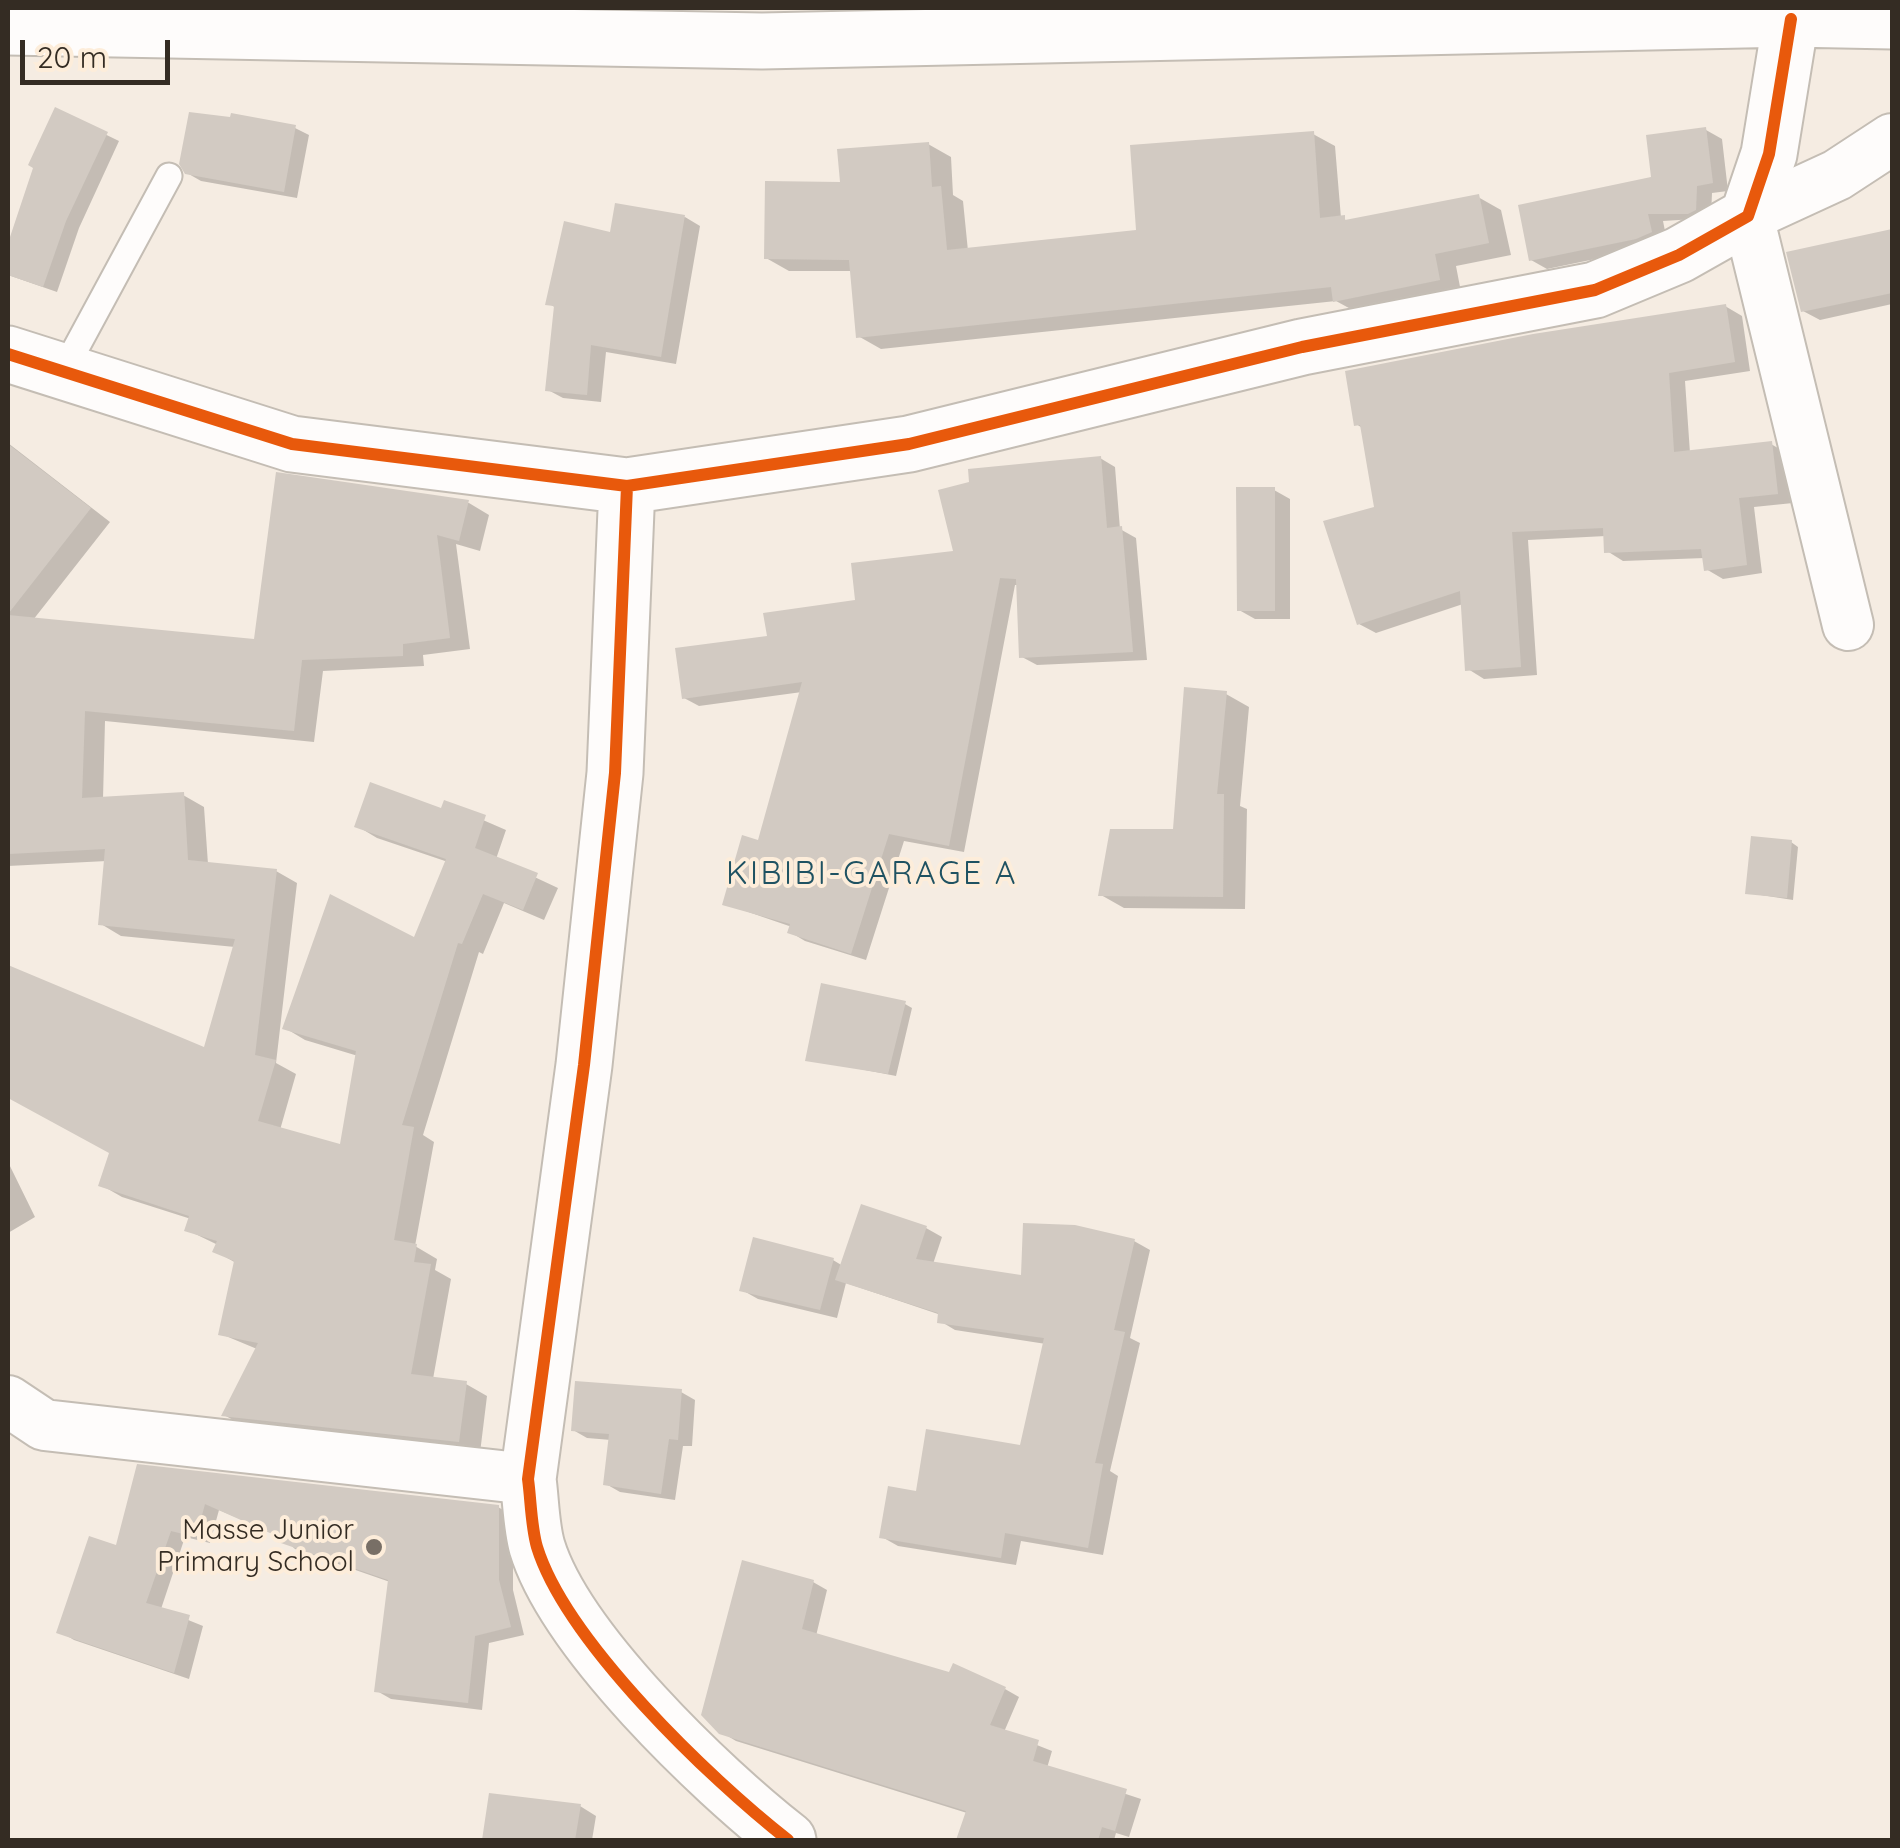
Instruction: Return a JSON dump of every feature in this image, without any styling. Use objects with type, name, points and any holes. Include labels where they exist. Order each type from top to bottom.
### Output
[{"type":"street","points":[[1791,19],[1769,154],[1748,216],[1848,626]]},
{"type":"street","points":[[8,26],[762,41],[946,22],[1892,20]]},
{"type":"street","points":[[8,354],[292,444],[627,486],[909,444],[1302,347],[1596,290],[1679,254],[1748,216],[1837,175],[1892,139]]},
{"type":"street","points":[[627,486],[615,772],[584,1065],[528,1479],[536,1546],[559,1596],[628,1689],[788,1840]]},
{"type":"street","points":[[8,1401],[44,1425],[528,1479]]},
{"type":"lane","points":[[63,372],[168,176]]},
{"type":"building","points":[[55,107],[108,132],[66,221],[43,287],[8,275],[8,243],[33,168],[28,165]]},
{"type":"building","points":[[189,112],[230,117],[231,113],[296,125],[284,192],[185,174],[179,164]]},
{"type":"building","points":[[1706,127],[1713,183],[1697,186],[1696,210],[1688,214],[1648,214],[1652,232],[1636,239],[1529,261],[1518,205],[1651,177],[1646,135]]},
{"type":"building","points":[[1314,131],[1320,218],[1345,215],[1345,220],[1479,194],[1489,243],[1435,254],[1440,280],[1333,302],[1331,287],[856,338],[849,260],[764,259],[765,181],[840,182],[837,149],[929,142],[932,187],[941,186],[947,250],[1136,230],[1130,145]]},
{"type":"building","points":[[615,203],[685,215],[661,357],[591,345],[587,395],[545,391],[554,306],[545,305],[564,221],[610,232]]},
{"type":"building","points":[[1892,229],[1892,293],[1801,312],[1786,252]]},
{"type":"building","points":[[1726,304],[1735,362],[1669,373],[1674,452],[1772,441],[1778,494],[1739,498],[1747,565],[1704,571],[1701,549],[1604,553],[1603,528],[1512,532],[1521,667],[1465,671],[1460,591],[1357,625],[1323,521],[1374,507],[1360,425],[1354,426],[1345,371],[1533,334]]},
{"type":"building","points":[[8,444],[91,508],[8,614]]},
{"type":"building","points":[[1101,456],[1107,528],[1122,526],[1133,652],[1019,658],[1016,579],[1000,578],[949,846],[889,834],[851,954],[787,933],[790,924],[722,905],[742,835],[758,840],[802,682],[682,699],[675,648],[767,636],[763,613],[855,600],[851,563],[953,551],[938,490],[969,482],[968,469]]},
{"type":"building","points":[[276,472],[469,500],[459,541],[437,535],[450,638],[403,644],[403,656],[302,660],[294,731],[85,711],[82,798],[184,792],[188,860],[277,869],[255,1055],[276,1060],[258,1121],[340,1144],[356,1051],[282,1029],[330,894],[414,937],[446,859],[354,827],[370,782],[441,808],[444,800],[486,815],[475,848],[538,873],[523,910],[483,894],[462,944],[458,943],[402,1125],[414,1127],[394,1240],[417,1244],[414,1262],[431,1264],[411,1374],[467,1381],[459,1442],[221,1416],[258,1343],[218,1335],[234,1261],[212,1252],[217,1241],[184,1231],[189,1216],[98,1186],[109,1153],[8,1098],[8,965],[204,1047],[235,939],[98,925],[105,849],[8,854],[8,615],[254,639]]},
{"type":"building","points":[[1236,487],[1275,487],[1275,611],[1237,611]]},
{"type":"building","points":[[1184,687],[1227,691],[1217,794],[1224,794],[1223,897],[1098,896],[1110,829],[1173,829]]},
{"type":"building","points":[[1751,836],[1792,840],[1787,898],[1745,894]]},
{"type":"building","points":[[821,983],[906,1001],[888,1074],[805,1061]]},
{"type":"building","points":[[861,1204],[927,1226],[916,1259],[1021,1275],[1023,1223],[1075,1225],[1135,1239],[1114,1330],[1125,1332],[1095,1463],[1103,1464],[1088,1548],[1005,1533],[1001,1558],[879,1538],[888,1486],[916,1491],[926,1429],[1020,1445],[1044,1338],[937,1323],[938,1313],[835,1280]]},
{"type":"building","points":[[753,1237],[834,1258],[820,1310],[739,1291]]},
{"type":"building","points":[[575,1381],[682,1389],[678,1440],[669,1439],[661,1494],[603,1485],[609,1434],[571,1431]]},
{"type":"building","points":[[137,1464],[499,1505],[499,1580],[511,1627],[475,1636],[468,1703],[374,1692],[388,1580],[278,1542],[279,1537],[205,1504],[196,1537],[171,1531],[146,1603],[190,1615],[174,1673],[56,1633],[89,1536],[116,1545]]},
{"type":"building","points":[[742,1560],[814,1580],[802,1629],[949,1672],[953,1663],[1006,1687],[990,1725],[1039,1740],[1033,1761],[1127,1789],[1115,1831],[1102,1827],[1098,1840],[956,1840],[966,1811],[719,1734],[701,1715]]},
{"type":"building","points":[[489,1793],[581,1804],[575,1840],[482,1840]]},
{"type":"cycle path","points":[[627,486],[909,444],[1302,347],[1595,290],[1679,255],[1748,216],[1769,154],[1791,19]]},
{"type":"cycle path","points":[[8,354],[292,444],[627,486],[615,773],[584,1065],[528,1479],[532,1522],[537,1547],[553,1584],[577,1624],[609,1665],[682,1745],[788,1840]]},
{"type":"place","name":"Masse Junior Primary School","points":[[374,1547]]},
{"type":"district","name":"KIBIBI-GARAGE A","points":[[872,874]]}]
